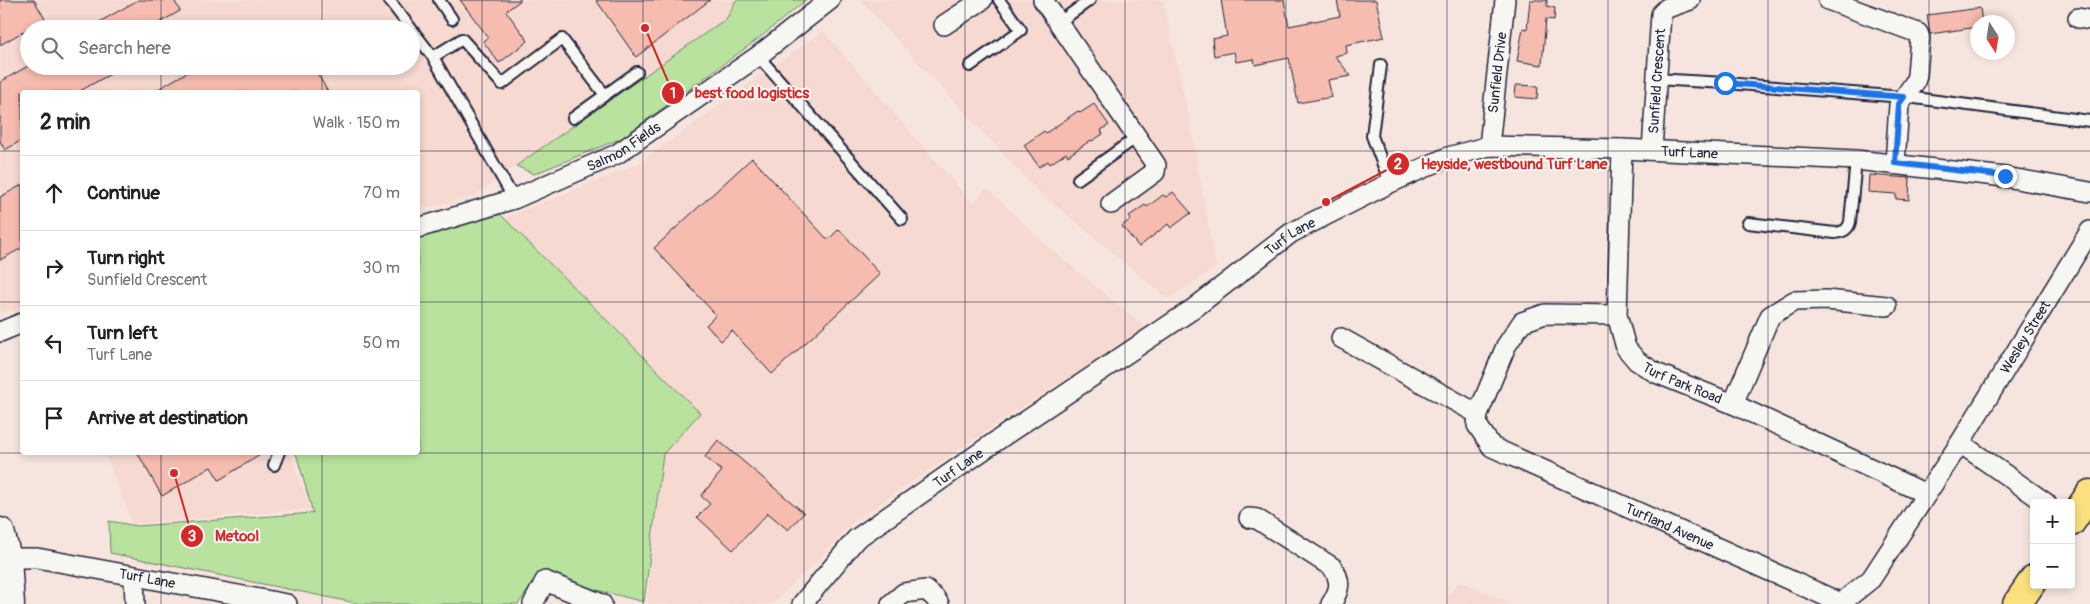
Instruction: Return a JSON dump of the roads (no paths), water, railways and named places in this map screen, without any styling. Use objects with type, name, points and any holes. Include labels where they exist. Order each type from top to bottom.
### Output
[{"type":"main road","points":[[2075,516],[2090,494]]},
{"type":"main road","points":[[3,545],[10,604]]},
{"type":"main road","points":[[2018,604],[2030,585]]},
{"type":"street","name":"Salmon Fields","points":[[420,227],[514,199],[617,154],[758,56],[830,0]]},
{"type":"street","points":[[944,26],[982,0]]},
{"type":"street","points":[[1043,0],[1156,165],[1155,172],[1111,204]]},
{"type":"street","name":"Sunfield Drive","points":[[1488,146],[1505,0]]},
{"type":"street","name":"Sunfield Crescent","points":[[1652,150],[1655,79],[1662,14],[1667,8],[1690,0]]},
{"type":"street","points":[[1828,0],[1918,33],[1920,38],[1915,82],[1909,97],[1899,104],[1895,163]]},
{"type":"street","name":"Turf Lane","points":[[802,604],[856,539],[1193,308],[1291,233],[1390,182],[1448,157],[1488,146],[1652,150],[1856,160],[2005,176],[2090,192]]},
{"type":"street","name":"Turf Park Road","points":[[1622,149],[1617,316],[1626,348],[1637,361],[1656,373],[1733,404],[1926,494]]},
{"type":"street","name":"Wesley Street","points":[[1960,443],[2090,231]]},
{"type":"street","points":[[1733,404],[1770,316],[1794,301],[1826,300],[1887,306]]},
{"type":"street","points":[[1341,338],[1478,414],[1506,346],[1522,322],[1545,314],[1617,316]]},
{"type":"street","points":[[0,326],[20,322]]},
{"type":"street","points":[[0,332],[20,323]]},
{"type":"street","name":"Turfland Avenue","points":[[1478,414],[1477,425],[1492,447],[1841,603],[1871,579],[1960,443]]},
{"type":"street","points":[[1960,443],[2040,499]]},
{"type":"street","points":[[1249,518],[1257,519],[1332,567],[1339,580],[1340,587],[1331,604]]},
{"type":"street","name":"Turf Lane","points":[[3,545],[37,558],[287,604]]},
{"type":"street","points":[[134,576],[135,604]]},
{"type":"street","points":[[533,604],[545,581],[602,604]]},
{"type":"street","points":[[891,604],[904,593],[926,590],[939,604]]},
{"type":"lane","points":[[389,0],[404,20]]},
{"type":"lane","points":[[439,0],[452,19]]},
{"type":"lane","points":[[970,66],[1021,30],[999,0]]},
{"type":"lane","points":[[1058,23],[1090,0]]},
{"type":"lane","points":[[433,57],[462,39],[502,84],[562,39],[605,95]]},
{"type":"lane","points":[[420,40],[433,57],[514,199]]},
{"type":"lane","points":[[758,56],[902,219]]},
{"type":"lane","points":[[1381,65],[1372,136],[1390,182]]},
{"type":"lane","points":[[573,118],[637,72]]},
{"type":"lane","points":[[1655,79],[1909,97],[2090,121]]},
{"type":"lane","points":[[1078,180],[1137,137]]},
{"type":"lane","points":[[1748,223],[1835,233],[1845,231],[1850,222],[1856,160]]},
{"type":"lane","points":[[274,465],[278,455]]},
{"type":"place","name":"best food logistics","points":[[645,28]]},
{"type":"place","name":"Heyside, westbound Turf Lane","points":[[1326,202]]},
{"type":"place","name":"Metool","points":[[174,473]]}]
